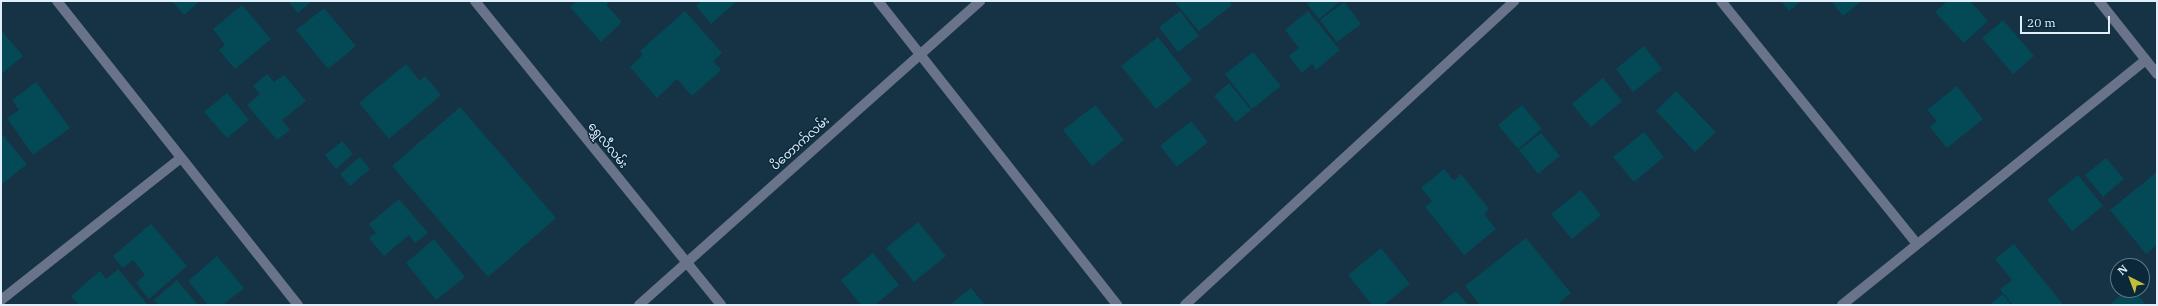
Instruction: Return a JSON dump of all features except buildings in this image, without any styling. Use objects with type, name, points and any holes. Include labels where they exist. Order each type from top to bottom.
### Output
[{"type":"street","points":[[57,1],[298,305]]},
{"type":"street","name":"ရွှေလီလမ်း","points":[[475,1],[721,305]]},
{"type":"street","points":[[878,1],[921,53],[1117,305]]},
{"type":"street","name":"ပိတောက်လမ်း","points":[[639,305],[980,1]]},
{"type":"street","points":[[1185,305],[1514,1]]},
{"type":"street","points":[[1721,1],[1917,244]]},
{"type":"street","points":[[2098,1],[2157,74]]},
{"type":"street","points":[[1842,305],[2146,60]]},
{"type":"street","points":[[1,300],[181,158]]}]
